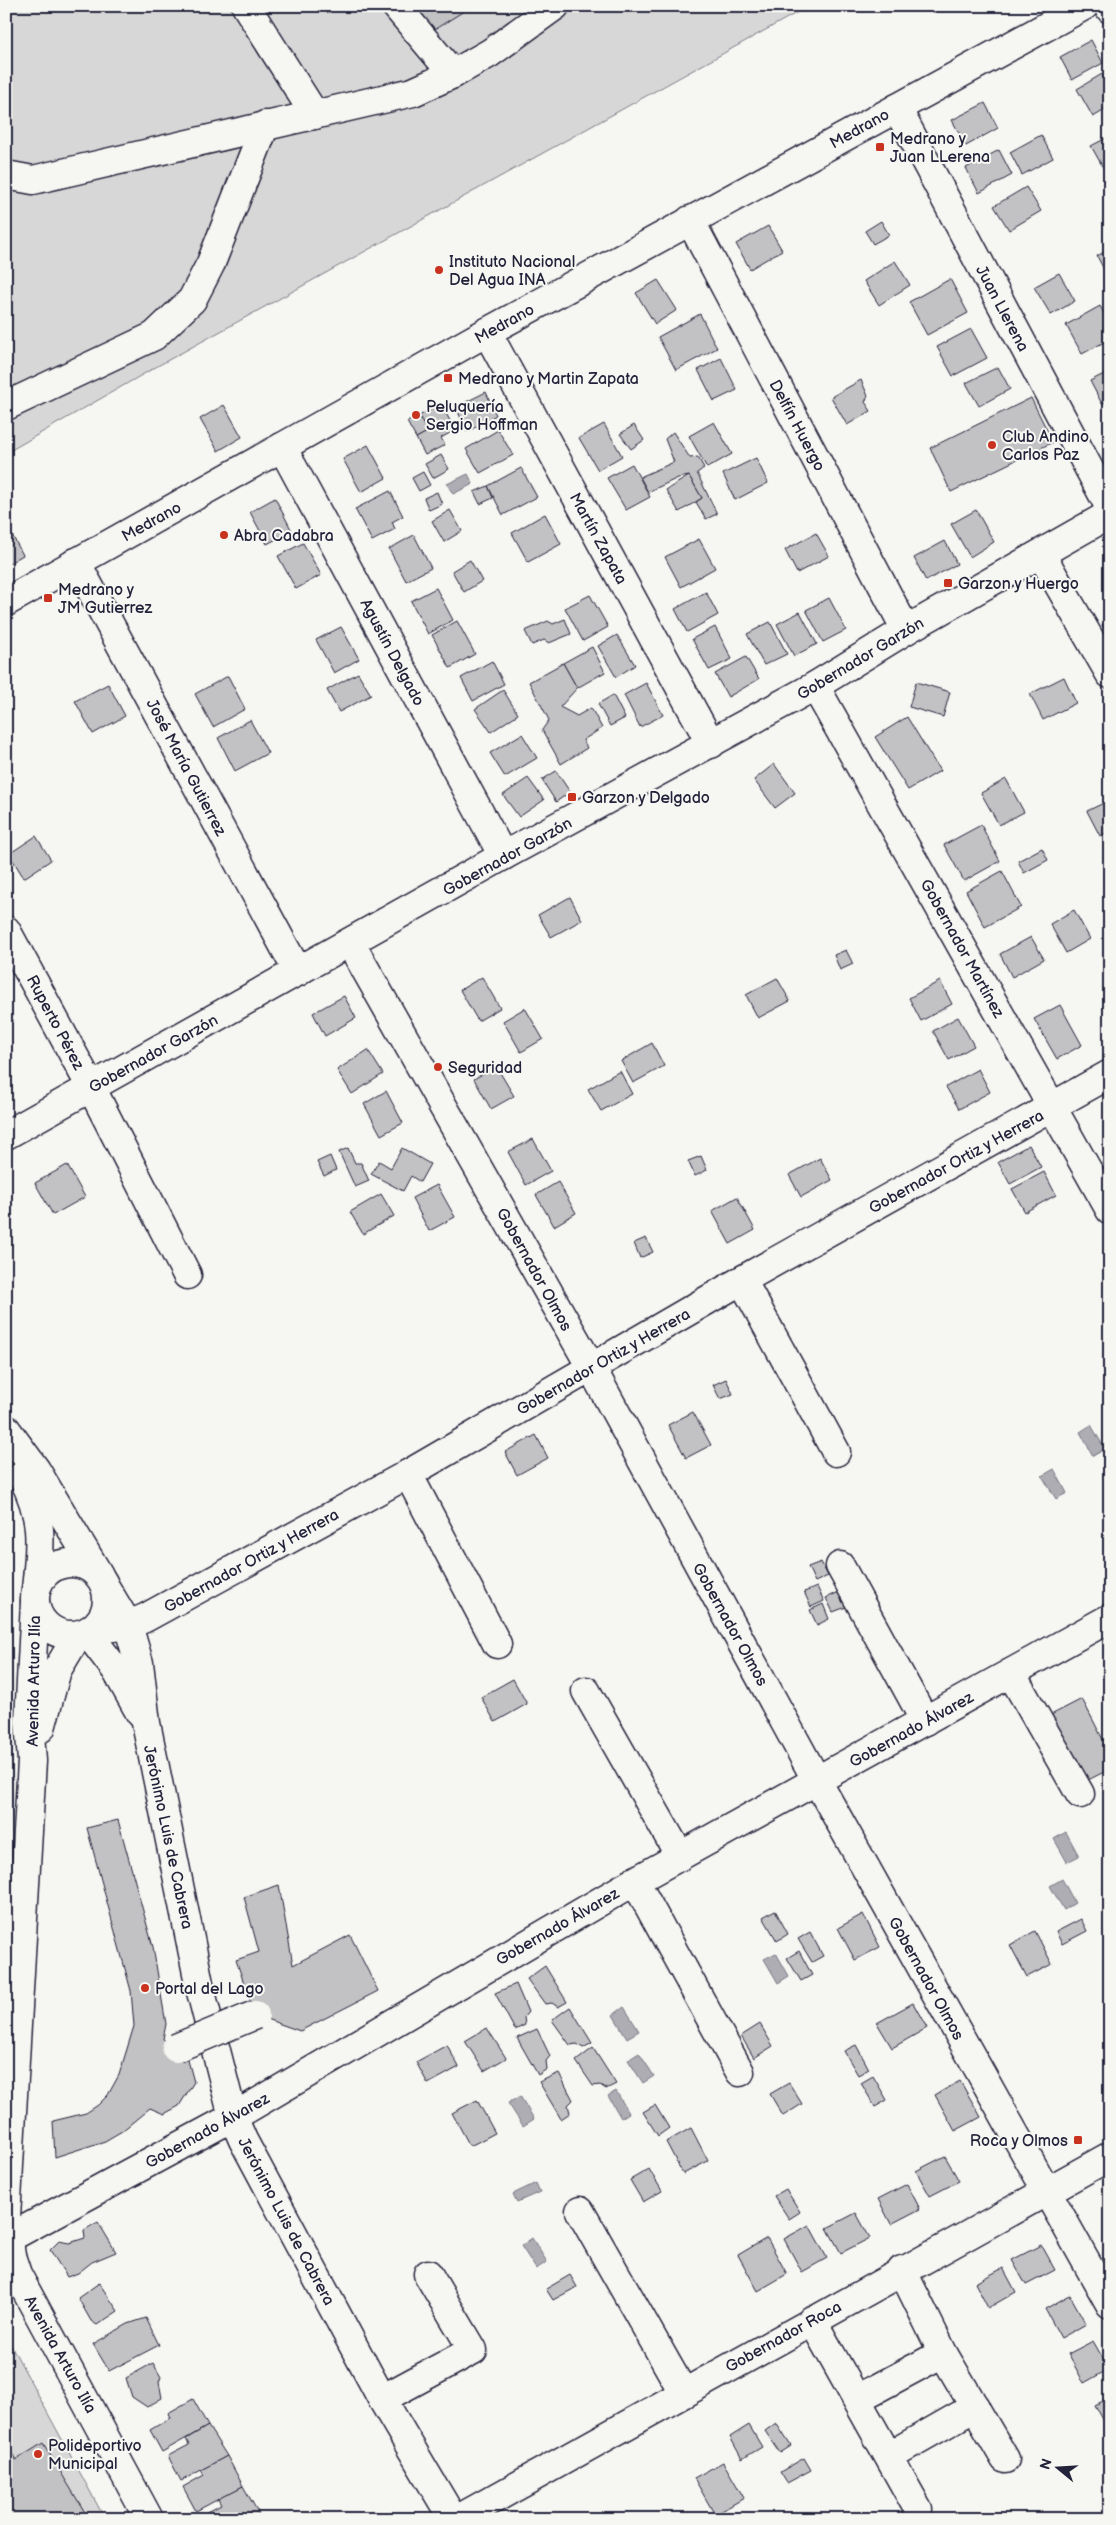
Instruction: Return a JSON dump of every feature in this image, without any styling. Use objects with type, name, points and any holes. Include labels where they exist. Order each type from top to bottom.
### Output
[{"type":"street","points":[[246,6],[315,116]]},
{"type":"street","points":[[396,6],[453,74]]},
{"type":"street","points":[[6,175],[33,180],[413,92],[453,74],[490,53],[555,6]]},
{"type":"street","name":"Medrano","points":[[6,602],[486,332],[1084,6]]},
{"type":"street","name":"Juan Llerena","points":[[896,108],[1110,508]]},
{"type":"street","points":[[6,406],[154,336],[192,300],[211,263],[265,125]]},
{"type":"street","name":"Delfín Huergo","points":[[690,220],[906,630]]},
{"type":"street","name":"Martín Zapata","points":[[486,332],[710,744]]},
{"type":"street","name":"Agustín Delgado","points":[[282,447],[503,856]]},
{"type":"street","name":"Gobernador Garzón","points":[[6,1135],[351,944],[503,856],[815,686],[906,630],[1110,514]]},
{"type":"street","points":[[1041,554],[1110,674]]},
{"type":"street","name":"José María Gutierrez","points":[[76,562],[298,972]]},
{"type":"street","name":"Gobernador Martínez","points":[[815,686],[1110,1210]]},
{"type":"street","name":"Ruperto Pérez","points":[[6,930],[91,1087],[187,1275]]},
{"type":"street","name":"Gobernador Olmos","points":[[351,944],[591,1367],[817,1781],[1110,2304]]},
{"type":"street","name":"Gobernador Ortiz y Herrera","points":[[85,1632],[128,1625],[145,1618],[408,1474],[742,1280],[1110,1074]]},
{"type":"street","points":[[742,1280],[836,1452]]},
{"type":"street","name":"Avenida Arturo Ilía","points":[[6,1431],[36,1470],[104,1583]]},
{"type":"street","name":"Avenida Arturo Ilía","points":[[6,1431],[21,1474],[36,1506],[40,1523],[29,1721],[32,1761],[6,2218],[7,2239],[11,2256],[25,2290],[149,2519]]},
{"type":"street","points":[[408,1474],[497,1644]]},
{"type":"street","points":[[63,1563],[83,1564],[104,1583],[106,1610],[101,1620],[85,1632],[61,1634],[51,1629],[38,1612],[35,1597],[45,1574],[63,1563]]},
{"type":"street","points":[[840,1566],[925,1721]]},
{"type":"street","name":"Jerónimo Luis de Cabrera","points":[[104,1583],[128,1625],[139,1663],[146,1723],[200,1988],[233,2116],[242,2140],[382,2399],[453,2519]]},
{"type":"street","name":"Gobernado Álvarez","points":[[7,2239],[233,2116],[635,1881],[1110,1618]]},
{"type":"street","name":"Avenida Arturo Ilía","points":[[32,1761],[57,1670],[85,1632]]},
{"type":"street","name":"Jerónimo Luis de Cabrera","points":[[85,1632],[116,1670],[146,1723]]},
{"type":"street","points":[[1011,1673],[1080,1794]]},
{"type":"street","points":[[586,1691],[680,1856]]},
{"type":"street","points":[[635,1881],[740,2072]]},
{"type":"street","points":[[176,2048],[255,2015]]},
{"type":"street","name":"Gobernador Roca","points":[[458,2519],[812,2320],[1110,2156]]},
{"type":"street","points":[[580,2211],[683,2392]]},
{"type":"street","points":[[902,2270],[943,2353],[1005,2459]]},
{"type":"street","points":[[382,2399],[473,2350],[428,2274]]},
{"type":"street","points":[[812,2320],[918,2509]]},
{"type":"street","points":[[857,2399],[943,2353]]},
{"type":"street","points":[[889,2456],[975,2407]]},
{"type":"shaded area","points":[[6,6],[809,6],[154,368],[6,453]]},
{"type":"shaded area","points":[[468,474],[473,484],[453,494],[447,484]]},
{"type":"shaded area","points":[[1091,1425],[1105,1449],[1093,1456],[1080,1432]]},
{"type":"shaded area","points":[[1054,1469],[1067,1493],[1056,1499],[1042,1476]]},
{"type":"shaded area","points":[[1066,1832],[1079,1856],[1067,1862],[1054,1839]]},
{"type":"shaded area","points":[[1062,1879],[1075,1903],[1064,1910],[1050,1886]]},
{"type":"shaded area","points":[[776,1953],[789,1976],[778,1983],[764,1959]]},
{"type":"shaded area","points":[[624,2007],[639,2031],[627,2038],[613,2015]]},
{"type":"shaded area","points":[[639,2053],[654,2076],[643,2083],[628,2060]]},
{"type":"shaded area","points":[[616,2091],[629,2113],[621,2118],[608,2096]]},
{"type":"shaded area","points":[[520,2096],[534,2119],[523,2126],[508,2103]]},
{"type":"shaded area","points":[[536,2183],[540,2192],[517,2202],[513,2194]]},
{"type":"shaded area","points":[[532,2238],[547,2262],[536,2269],[521,2246]]},
{"type":"shaded area","name":"Polideportivo Municipal","points":[[6,2336],[105,2519],[6,2519]]},
{"type":"building","points":[[417,6],[472,6],[432,31]]},
{"type":"building","points":[[1091,40],[1103,63],[1072,80],[1060,57]]},
{"type":"building","points":[[1102,74],[1110,89],[1110,107],[1093,117],[1077,89]]},
{"type":"building","points":[[985,103],[998,128],[966,146],[952,120]]},
{"type":"building","points":[[1041,135],[1053,158],[1022,175],[1010,152]]},
{"type":"building","points":[[1110,136],[1110,166],[1104,169],[1091,146]]},
{"type":"building","points":[[999,150],[1012,175],[979,193],[966,168]]},
{"type":"building","points":[[1026,187],[1041,211],[1009,230],[994,206]]},
{"type":"building","points":[[881,221],[889,235],[873,244],[865,231]]},
{"type":"building","points":[[768,226],[782,250],[750,269],[736,244]]},
{"type":"building","points":[[1110,249],[1110,281],[1097,256]]},
{"type":"building","points":[[895,261],[910,285],[879,305],[864,281]]},
{"type":"building","points":[[1059,273],[1075,301],[1051,315],[1034,287]]},
{"type":"building","points":[[950,279],[968,313],[927,335],[909,302]]},
{"type":"building","points":[[658,280],[677,310],[655,324],[636,293]]},
{"type":"building","points":[[1100,306],[1110,324],[1110,339],[1082,354],[1066,325]]},
{"type":"building","points":[[700,314],[717,348],[676,370],[658,337]]},
{"type":"building","points":[[971,329],[987,358],[953,376],[937,347]]},
{"type":"building","points":[[721,358],[737,390],[714,401],[698,370]]},
{"type":"building","points":[[998,367],[1010,389],[979,406],[966,383]]},
{"type":"building","points":[[1110,371],[1110,400],[1102,404],[1090,381]]},
{"type":"building","points":[[861,380],[868,396],[865,402],[871,411],[847,425],[831,397]]},
{"type":"building","points":[[486,392],[496,415],[467,432],[456,407]]},
{"type":"building","name":"Club Andino Carlos Paz","points":[[1031,398],[1053,442],[951,492],[930,448]]},
{"type":"building","points":[[441,404],[455,430],[441,438],[445,445],[425,455],[416,438],[427,432],[419,416]]},
{"type":"building","points":[[224,405],[242,437],[218,451],[200,419]]},
{"type":"building","points":[[419,416],[427,432],[416,438],[407,422]]},
{"type":"building","points":[[714,422],[732,454],[707,468],[689,436]]},
{"type":"building","points":[[604,424],[622,456],[598,470],[579,438]]},
{"type":"building","points":[[634,425],[644,440],[631,449],[620,434]]},
{"type":"building","points":[[498,430],[513,455],[480,473],[466,449]]},
{"type":"building","points":[[673,432],[690,458],[698,457],[704,468],[697,473],[717,514],[706,519],[696,502],[702,498],[689,476],[678,478],[648,492],[640,477],[674,462],[665,439]]},
{"type":"building","points":[[368,445],[386,478],[361,492],[343,459]]},
{"type":"building","points":[[441,455],[449,469],[433,478],[425,464]]},
{"type":"building","points":[[756,458],[768,483],[735,500],[723,474]]},
{"type":"building","points":[[632,464],[650,497],[626,510],[607,478]]},
{"type":"building","points":[[521,468],[537,497],[503,515],[488,486]]},
{"type":"building","points":[[423,472],[430,485],[419,491],[412,478]]},
{"type":"building","points":[[689,476],[702,498],[679,512],[666,490]]},
{"type":"building","points":[[488,486],[493,498],[480,504],[474,492]]},
{"type":"building","points":[[390,491],[403,516],[392,522],[395,529],[372,541],[355,509]]},
{"type":"building","points":[[437,492],[442,504],[429,510],[424,498]]},
{"type":"building","points":[[275,498],[292,531],[267,544],[250,512]]},
{"type":"building","points":[[450,510],[462,531],[444,542],[432,521]]},
{"type":"building","points":[[976,510],[994,542],[970,557],[951,524]]},
{"type":"building","points":[[545,514],[561,544],[528,562],[512,533]]},
{"type":"building","points":[[6,524],[23,555],[6,565]]},
{"type":"building","points":[[816,533],[829,556],[797,573],[785,550]]},
{"type":"building","points":[[414,535],[431,568],[406,581],[389,549]]},
{"type":"building","points":[[699,539],[715,568],[681,587],[665,557]]},
{"type":"building","points":[[945,541],[957,564],[926,581],[914,558]]},
{"type":"building","points":[[303,543],[321,575],[296,589],[278,556]]},
{"type":"building","points":[[470,560],[482,581],[464,592],[452,571]]},
{"type":"building","points":[[436,588],[453,620],[428,634],[411,601]]},
{"type":"building","points":[[706,592],[718,615],[687,632],[675,609]]},
{"type":"building","points":[[590,595],[608,627],[583,641],[565,608]]},
{"type":"building","points":[[829,598],[846,630],[823,642],[806,610]]},
{"type":"building","points":[[800,612],[817,644],[794,656],[777,624]]},
{"type":"building","points":[[565,619],[571,634],[549,643],[544,640],[532,645],[525,631],[548,621],[553,624]]},
{"type":"building","points":[[457,621],[475,654],[450,668],[432,635]]},
{"type":"building","points":[[1110,621],[1110,639],[1102,625]]},
{"type":"building","points":[[770,622],[787,654],[764,665],[747,634]]},
{"type":"building","points":[[341,627],[359,659],[334,673],[316,640]]},
{"type":"building","points":[[715,627],[732,659],[709,670],[692,639]]},
{"type":"building","points":[[617,635],[635,665],[616,677],[598,646]]},
{"type":"building","points":[[592,647],[605,672],[577,688],[563,663]]},
{"type":"building","points":[[746,657],[759,679],[728,697],[715,674]]},
{"type":"building","points":[[492,661],[504,684],[473,701],[461,678]]},
{"type":"building","points":[[563,663],[577,688],[560,707],[577,716],[591,708],[602,728],[583,740],[587,748],[561,764],[542,730],[549,720],[529,682]]},
{"type":"building","points":[[358,673],[371,695],[339,712],[327,690]]},
{"type":"building","points":[[228,676],[245,709],[213,727],[195,694]]},
{"type":"building","points":[[1064,677],[1076,703],[1043,720],[1030,694]]},
{"type":"building","points":[[916,682],[950,692],[943,717],[909,707]]},
{"type":"building","points":[[646,683],[663,715],[640,727],[624,695]]},
{"type":"building","points":[[108,684],[125,716],[93,734],[75,701]]},
{"type":"building","points":[[503,690],[518,714],[491,732],[475,709]]},
{"type":"building","points":[[613,695],[625,718],[610,726],[598,704]]},
{"type":"building","points":[[907,717],[940,771],[908,790],[875,737]]},
{"type":"building","points":[[250,720],[268,753],[235,771],[218,738]]},
{"type":"building","points":[[522,734],[537,758],[505,777],[490,753]]},
{"type":"building","points":[[774,764],[795,793],[775,808],[754,780]]},
{"type":"building","points":[[556,771],[570,792],[556,802],[542,780]]},
{"type":"building","points":[[528,778],[544,800],[519,817],[503,795]]},
{"type":"building","points":[[1006,779],[1024,812],[999,825],[981,793]]},
{"type":"building","points":[[1110,800],[1110,831],[1100,836],[1087,811]]},
{"type":"building","points":[[981,825],[1000,861],[964,881],[944,845]]},
{"type":"building","points":[[36,836],[51,860],[24,878],[9,854]]},
{"type":"building","points":[[1042,848],[1048,860],[1024,873],[1018,861]]},
{"type":"building","points":[[1002,871],[1021,907],[985,927],[966,891]]},
{"type":"building","points":[[570,897],[582,920],[551,937],[538,915]]},
{"type":"building","points":[[1074,910],[1090,939],[1066,953],[1050,924]]},
{"type":"building","points":[[1031,937],[1044,959],[1012,977],[1000,954]]},
{"type":"building","points":[[846,950],[853,964],[840,970],[834,955]]},
{"type":"building","points":[[482,977],[500,1008],[478,1021],[460,990]]},
{"type":"building","points":[[777,978],[790,1001],[758,1018],[746,995]]},
{"type":"building","points":[[940,981],[952,1004],[921,1021],[909,998]]},
{"type":"building","points":[[344,996],[356,1018],[325,1036],[313,1013]]},
{"type":"building","points":[[1060,1005],[1082,1045],[1057,1059],[1034,1019]]},
{"type":"building","points":[[525,1008],[543,1039],[521,1052],[503,1021]]},
{"type":"building","points":[[958,1017],[974,1046],[949,1060],[933,1031]]},
{"type":"building","points":[[652,1043],[664,1066],[633,1083],[621,1061]]},
{"type":"building","points":[[368,1050],[383,1074],[352,1094],[337,1070]]},
{"type":"building","points":[[496,1066],[514,1096],[491,1109],[474,1079]]},
{"type":"building","points":[[978,1069],[990,1092],[959,1109],[946,1087]]},
{"type":"building","points":[[620,1071],[632,1094],[601,1111],[588,1089]]},
{"type":"building","points":[[386,1091],[403,1123],[381,1135],[364,1104]]},
{"type":"building","points":[[533,1139],[551,1171],[526,1185],[508,1152]]},
{"type":"building","points":[[1029,1145],[1041,1167],[1010,1184],[998,1162]]},
{"type":"building","points":[[348,1148],[355,1163],[361,1163],[369,1181],[355,1187],[339,1152]]},
{"type":"building","points":[[402,1148],[430,1164],[420,1182],[411,1176],[403,1191],[371,1174],[379,1161],[391,1168]]},
{"type":"building","points":[[330,1156],[336,1170],[324,1176],[317,1162]]},
{"type":"building","points":[[701,1156],[707,1170],[695,1176],[688,1161]]},
{"type":"building","points":[[820,1158],[832,1180],[801,1197],[789,1175]]},
{"type":"building","points":[[67,1165],[85,1197],[53,1215],[35,1183]]},
{"type":"building","points":[[1044,1172],[1056,1195],[1025,1212],[1012,1189]]},
{"type":"building","points":[[558,1182],[576,1213],[554,1226],[536,1195]]},
{"type":"building","points":[[437,1185],[455,1217],[429,1231],[412,1198]]},
{"type":"building","points":[[381,1194],[394,1216],[363,1234],[350,1212]]},
{"type":"building","points":[[737,1197],[755,1230],[730,1244],[712,1211]]},
{"type":"building","points":[[646,1238],[653,1252],[640,1258],[634,1243]]},
{"type":"building","points":[[726,1379],[733,1394],[720,1399],[713,1385]]},
{"type":"building","points":[[693,1412],[711,1445],[686,1458],[668,1425]]},
{"type":"building","points":[[536,1435],[548,1458],[517,1475],[505,1452]]},
{"type":"building","points":[[821,1562],[828,1576],[815,1582],[808,1567]]},
{"type":"building","points":[[817,1587],[824,1601],[811,1607],[804,1592]]},
{"type":"building","points":[[839,1592],[846,1607],[833,1612],[826,1598]]},
{"type":"building","points":[[823,1604],[829,1619],[817,1625],[810,1610]]},
{"type":"building","points":[[513,1679],[527,1704],[495,1722],[481,1697]]},
{"type":"building","points":[[1082,1699],[1110,1753],[1110,1769],[1084,1782],[1049,1716]]},
{"type":"building","name":"Portal del Lago","points":[[118,1820],[153,1947],[166,2024],[163,2039],[186,2053],[194,2082],[179,2106],[164,2114],[150,2108],[122,2131],[105,2141],[55,2157],[53,2121],[86,2113],[108,2095],[119,2075],[134,2026],[131,1991],[87,1828]]},
{"type":"building","name":"Portal del Lago","points":[[279,1885],[293,1965],[350,1935],[378,1991],[300,2031],[255,2015],[236,1960],[259,1952],[244,1897]]},
{"type":"building","points":[[775,1910],[788,1934],[777,1941],[763,1917]]},
{"type":"building","points":[[863,1914],[880,1947],[855,1960],[838,1928]]},
{"type":"building","points":[[1081,1919],[1087,1931],[1062,1944],[1056,1932]]},
{"type":"building","points":[[1035,1931],[1052,1964],[1027,1977],[1010,1945]]},
{"type":"building","points":[[810,1932],[823,1956],[812,1962],[798,1939]]},
{"type":"building","points":[[799,1951],[812,1975],[801,1981],[787,1958]]},
{"type":"building","points":[[545,1966],[567,2002],[558,2007],[552,2003],[545,2004],[527,1979]]},
{"type":"building","points":[[516,1984],[528,2012],[524,2017],[525,2025],[515,2030],[495,1993]]},
{"type":"building","points":[[913,2003],[927,2028],[892,2048],[877,2023]]},
{"type":"building","points":[[570,2007],[592,2043],[583,2048],[577,2044],[570,2045],[552,2020]]},
{"type":"building","points":[[760,2024],[773,2046],[754,2058],[741,2036]]},
{"type":"building","points":[[487,2028],[506,2058],[484,2071],[465,2041]]},
{"type":"building","points":[[537,2029],[550,2056],[546,2061],[547,2069],[538,2075],[517,2038]]},
{"type":"building","points":[[447,2045],[459,2067],[428,2084],[416,2062]]},
{"type":"building","points":[[856,2045],[869,2069],[858,2075],[844,2051]]},
{"type":"building","points":[[593,2048],[616,2084],[606,2089],[600,2085],[593,2086],[576,2061]]},
{"type":"building","points":[[559,2073],[573,2100],[568,2105],[570,2113],[561,2119],[539,2082]]},
{"type":"building","points":[[873,2076],[887,2100],[875,2107],[861,2083]]},
{"type":"building","points":[[960,2081],[981,2117],[955,2131],[935,2095]]},
{"type":"building","points":[[789,2083],[802,2104],[783,2116],[770,2094]]},
{"type":"building","points":[[477,2100],[495,2133],[470,2146],[452,2113]]},
{"type":"building","points":[[655,2105],[669,2128],[658,2136],[643,2112]]},
{"type":"building","points":[[691,2128],[708,2161],[683,2174],[666,2142]]},
{"type":"building","points":[[945,2156],[959,2181],[930,2196],[916,2171]]},
{"type":"building","points":[[649,2169],[662,2191],[643,2202],[630,2180]]},
{"type":"building","points":[[907,2184],[920,2209],[891,2224],[878,2199]]},
{"type":"building","points":[[786,2189],[800,2212],[789,2219],[774,2196]]},
{"type":"building","points":[[856,2213],[870,2238],[841,2253],[827,2228]]},
{"type":"building","points":[[98,2222],[116,2252],[92,2262],[78,2273],[67,2277],[50,2250],[59,2241],[69,2243],[85,2238],[84,2230]]},
{"type":"building","points":[[809,2225],[827,2258],[802,2272],[784,2239]]},
{"type":"building","points":[[767,2238],[787,2274],[758,2291],[738,2255]]},
{"type":"building","points":[[1041,2245],[1055,2270],[1026,2285],[1012,2260]]},
{"type":"building","points":[[1003,2268],[1016,2292],[988,2308],[975,2283]]},
{"type":"building","points":[[570,2275],[577,2287],[553,2300],[546,2289]]},
{"type":"building","points":[[99,2283],[118,2311],[97,2325],[91,2321],[78,2298]]},
{"type":"building","points":[[1070,2295],[1086,2324],[1061,2338],[1045,2309]]},
{"type":"building","points":[[146,2318],[159,2345],[109,2371],[93,2344],[128,2324]]},
{"type":"building","points":[[1093,2341],[1109,2369],[1084,2383],[1068,2354]]},
{"type":"building","points":[[153,2363],[161,2377],[159,2382],[162,2398],[147,2407],[132,2397],[126,2378]]},
{"type":"building","points":[[1110,2397],[1110,2432],[1095,2405]]},
{"type":"building","points":[[193,2399],[208,2426],[162,2452],[150,2430],[170,2418],[168,2413]]},
{"type":"building","points":[[776,2423],[791,2446],[780,2453],[765,2431]]},
{"type":"building","points":[[749,2425],[762,2447],[742,2459],[730,2437]]},
{"type":"building","points":[[208,2426],[227,2456],[181,2481],[168,2456],[189,2445],[186,2439]]},
{"type":"building","points":[[6,2443],[16,2460],[43,2443],[89,2519],[6,2519]]},
{"type":"building","points":[[227,2456],[243,2486],[196,2511],[183,2487],[204,2475],[201,2470]]},
{"type":"building","points":[[804,2458],[811,2470],[787,2483],[780,2472]]},
{"type":"building","points":[[723,2462],[744,2498],[715,2515],[694,2478]]},
{"type":"building","points":[[243,2486],[259,2514],[251,2519],[202,2519],[200,2516],[221,2505],[218,2499]]},
{"type":"place","name":"Medrano y Juan LLerena","points":[[880,147]]},
{"type":"place","name":"Instituto Nacional Del Agua INA","points":[[439,270]]},
{"type":"place","name":"Medrano y Martin Zapata","points":[[448,378]]},
{"type":"place","name":"Peluquería Sergio Hoffman","points":[[416,415]]},
{"type":"place","name":"Club Andino Carlos Paz","points":[[992,445]]},
{"type":"place","name":"Abra Cadabra","points":[[224,535]]},
{"type":"place","name":"Garzon y Huergo","points":[[948,583]]},
{"type":"place","name":"Medrano y JM Gutierrez","points":[[48,598]]},
{"type":"place","name":"Garzon y Delgado","points":[[572,797]]},
{"type":"place","name":"Seguridad","points":[[438,1067]]},
{"type":"place","name":"Portal del Lago","points":[[145,1988]]},
{"type":"place","name":"Roca y Olmos","points":[[1078,2140]]},
{"type":"place","name":"Polideportivo Municipal","points":[[38,2454]]}]
